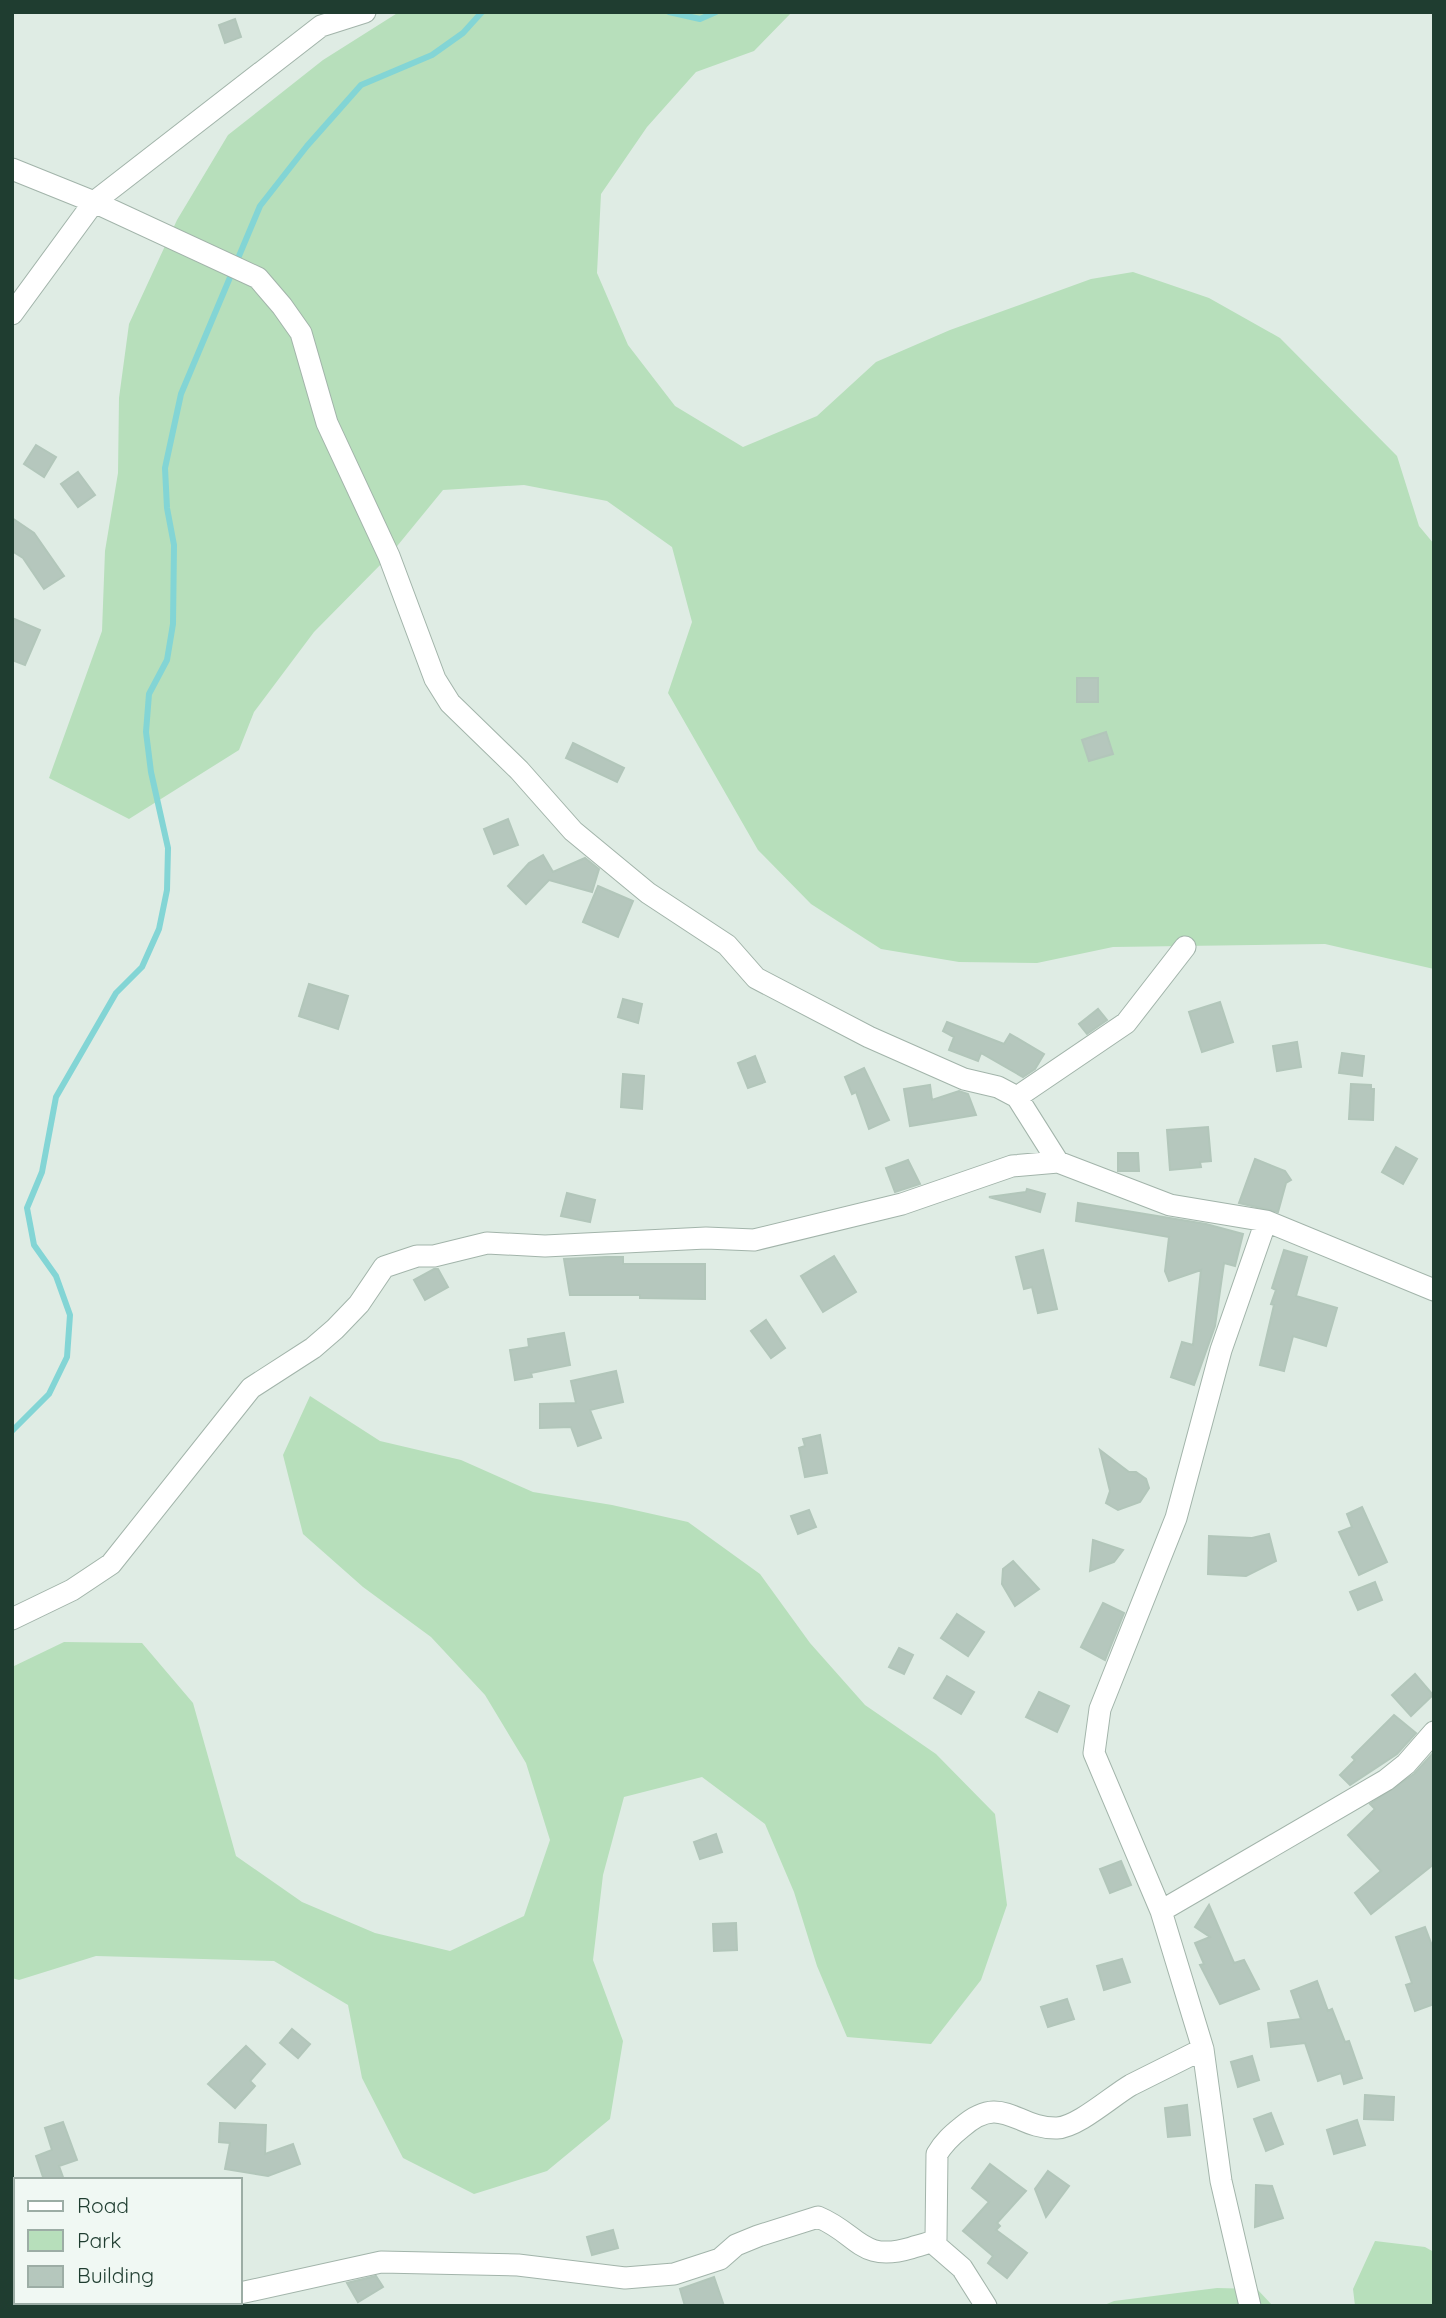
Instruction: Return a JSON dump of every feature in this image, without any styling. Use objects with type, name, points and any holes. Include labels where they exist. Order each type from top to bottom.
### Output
[{"type":"street","points":[[12,314],[94,202],[321,26],[365,12]]},
{"type":"street","points":[[12,169],[94,202],[258,278],[282,306],[301,333],[327,423],[389,556],[435,679],[450,703],[520,770],[573,831],[648,893],[727,945],[756,978],[869,1037],[964,1079],[998,1087],[1017,1097],[1058,1162]]},
{"type":"street","points":[[1017,1097],[1126,1023],[1185,947]]},
{"type":"street","points":[[12,1619],[72,1590],[111,1564],[251,1388],[313,1348],[335,1329],[359,1304],[384,1267],[417,1256],[447,1254],[487,1243],[545,1246],[706,1238],[754,1240],[891,1208],[1013,1166],[1058,1162],[1170,1205],[1266,1221],[1434,1290]]},
{"type":"street","points":[[1250,2306],[1221,2181],[1203,2049],[1161,1911],[1099,1768],[1094,1739],[1100,1709],[1177,1518],[1221,1350],[1266,1221]]},
{"type":"street","points":[[1161,1911],[1386,1780],[1406,1764],[1434,1732]]},
{"type":"street","points":[[242,2293],[381,2262],[518,2265],[625,2278],[674,2274],[720,2259],[736,2245],[813,2217],[845,2231],[866,2250],[894,2253],[932,2242],[937,2236],[937,2154],[943,2144],[984,2111],[999,2110],[1030,2122],[1058,2128],[1073,2122],[1129,2086],[1203,2049]]},
{"type":"street","points":[[932,2242],[962,2268],[986,2306]]},
{"type":"green space","points":[[399,12],[792,12],[754,51],[696,72],[647,127],[601,194],[597,273],[628,345],[675,406],[743,447],[817,416],[876,362],[950,330],[1091,279],[1133,272],[1209,298],[1280,338],[1397,456],[1419,526],[1434,544],[1434,969],[1325,944],[1113,947],[1037,963],[959,962],[881,949],[811,904],[758,850],[668,693],[692,622],[672,547],[607,501],[524,485],[443,490],[389,556],[314,632],[254,712],[239,750],[129,819],[49,778],[102,631],[105,551],[118,473],[119,398],[129,324],[177,220],[228,135],[323,60]]},
{"type":"green space","points":[[310,1396],[380,1441],[461,1460],[533,1492],[612,1505],[688,1522],[760,1574],[810,1643],[865,1705],[936,1754],[995,1814],[1007,1905],[981,1980],[931,2044],[847,2037],[817,1966],[794,1892],[765,1824],[702,1777],[624,1797],[603,1875],[593,1960],[623,2041],[610,2119],[547,2171],[474,2194],[403,2158],[362,2078],[348,2005],[274,1961],[96,1956],[19,1980],[12,1978],[12,1667],[64,1642],[142,1643],[193,1703],[236,1856],[302,1902],[375,1933],[450,1951],[524,1916],[550,1840],[526,1763],[485,1695],[431,1637],[363,1587],[303,1534],[283,1455]]},
{"type":"green space","points":[[1375,2241],[1425,2247],[1434,2252],[1434,2306],[1355,2306],[1353,2289]]},
{"type":"green space","points":[[1217,2288],[1257,2289],[1273,2306],[1102,2306],[1114,2301]]},
{"type":"building","points":[[235,19],[241,37],[225,43],[219,25]]},
{"type":"building","points":[[36,445],[56,457],[44,477],[24,464]]},
{"type":"building","points":[[78,472],[95,495],[78,507],[61,484]]},
{"type":"building","points":[[12,518],[34,533],[64,576],[44,589],[23,558],[12,551]]},
{"type":"building","points":[[12,618],[40,630],[25,665],[12,660]]},
{"type":"building","points":[[1077,678],[1098,678],[1098,702],[1077,702]]},
{"type":"building","points":[[1106,732],[1113,754],[1089,761],[1082,740]]},
{"type":"building","points":[[573,743],[624,768],[617,782],[566,758]]},
{"type":"building","points":[[508,819],[518,845],[494,854],[484,829]]},
{"type":"building","points":[[543,855],[553,872],[585,858],[599,869],[592,892],[549,880],[526,904],[508,886],[529,863]]},
{"type":"building","points":[[598,886],[633,901],[618,937],[583,922]]},
{"type":"building","points":[[309,984],[348,996],[338,1029],[299,1016]]},
{"type":"building","points":[[623,999],[642,1004],[638,1023],[618,1017]]},
{"type":"building","points":[[1220,1002],[1233,1042],[1202,1052],[1189,1012]]},
{"type":"building","points":[[1098,1009],[1107,1020],[1087,1034],[1079,1024]]},
{"type":"building","points":[[947,1022],[1004,1044],[1010,1034],[1044,1054],[1035,1069],[1023,1077],[981,1053],[978,1061],[949,1050],[954,1037],[943,1031]]},
{"type":"building","points":[[1297,1042],[1301,1067],[1277,1071],[1273,1046]]},
{"type":"building","points":[[1342,1053],[1364,1056],[1362,1076],[1339,1073]]},
{"type":"building","points":[[755,1056],[765,1082],[748,1088],[738,1063]]},
{"type":"building","points":[[864,1068],[889,1120],[869,1129],[856,1092],[852,1094],[845,1077]]},
{"type":"building","points":[[623,1074],[644,1076],[642,1109],[621,1107]]},
{"type":"building","points":[[1351,1084],[1371,1085],[1371,1089],[1374,1089],[1373,1120],[1349,1119]]},
{"type":"building","points":[[930,1085],[932,1100],[959,1091],[968,1094],[976,1115],[910,1126],[904,1089]]},
{"type":"building","points":[[1208,1127],[1211,1161],[1200,1162],[1201,1167],[1170,1170],[1167,1130]]},
{"type":"building","points":[[1396,1147],[1417,1159],[1403,1184],[1382,1172]]},
{"type":"building","points":[[1118,1153],[1138,1153],[1139,1171],[1118,1171]]},
{"type":"building","points":[[1255,1159],[1285,1171],[1291,1180],[1286,1183],[1278,1212],[1239,1203]]},
{"type":"building","points":[[908,1160],[920,1184],[895,1192],[886,1168]]},
{"type":"building","points":[[1027,1189],[1045,1194],[1040,1212],[989,1197],[1026,1192]]},
{"type":"building","points":[[567,1193],[595,1200],[590,1222],[561,1216]]},
{"type":"building","points":[[1078,1203],[1206,1224],[1243,1234],[1235,1266],[1224,1263],[1215,1326],[1194,1385],[1171,1377],[1182,1342],[1193,1345],[1201,1270],[1169,1281],[1165,1271],[1169,1237],[1076,1221]]},
{"type":"building","points":[[1043,1250],[1057,1309],[1038,1313],[1032,1287],[1024,1289],[1016,1257]]},
{"type":"building","points":[[1284,1250],[1307,1257],[1296,1296],[1337,1308],[1326,1346],[1293,1336],[1284,1371],[1260,1365],[1274,1305],[1271,1304],[1276,1290],[1272,1288]]},
{"type":"building","points":[[834,1256],[856,1292],[823,1312],[801,1276]]},
{"type":"building","points":[[623,1257],[623,1264],[705,1264],[705,1299],[570,1295],[564,1259]]},
{"type":"building","points":[[438,1269],[448,1287],[425,1300],[414,1280]]},
{"type":"building","points":[[766,1320],[785,1348],[771,1358],[751,1331]]},
{"type":"building","points":[[564,1333],[570,1365],[531,1373],[532,1377],[515,1380],[510,1350],[529,1347],[528,1339]]},
{"type":"building","points":[[616,1371],[623,1402],[590,1410],[601,1438],[578,1446],[571,1427],[540,1428],[540,1404],[576,1403],[571,1381]]},
{"type":"building","points":[[820,1435],[827,1473],[805,1477],[799,1448],[805,1446],[803,1439]]},
{"type":"building","points":[[1100,1450],[1129,1472],[1136,1472],[1146,1479],[1149,1488],[1140,1502],[1118,1510],[1106,1503],[1110,1491]]},
{"type":"building","points":[[1362,1507],[1387,1562],[1359,1575],[1339,1532],[1352,1527],[1347,1514]]},
{"type":"building","points":[[809,1510],[816,1527],[798,1534],[791,1516]]},
{"type":"building","points":[[1269,1534],[1276,1561],[1246,1576],[1208,1574],[1209,1536],[1252,1538]]},
{"type":"building","points":[[1093,1540],[1123,1550],[1114,1562],[1090,1571]]},
{"type":"building","points":[[1013,1561],[1039,1589],[1015,1606],[1002,1584],[1003,1569]]},
{"type":"building","points":[[1375,1582],[1382,1600],[1358,1610],[1350,1592]]},
{"type":"building","points":[[1103,1603],[1124,1613],[1105,1660],[1081,1647]]},
{"type":"building","points":[[957,1614],[984,1632],[968,1656],[941,1638]]},
{"type":"building","points":[[899,1648],[913,1655],[904,1674],[889,1667]]},
{"type":"building","points":[[1415,1674],[1433,1695],[1411,1716],[1392,1695]]},
{"type":"building","points":[[947,1676],[974,1692],[961,1714],[934,1698]]},
{"type":"building","points":[[1039,1692],[1069,1706],[1057,1732],[1026,1717]]},
{"type":"building","points":[[1394,1715],[1416,1733],[1397,1754],[1350,1785],[1340,1775],[1355,1760],[1352,1757]]},
{"type":"building","points":[[1434,1752],[1434,1864],[1371,1914],[1355,1893],[1381,1871],[1348,1835],[1375,1809],[1370,1804],[1414,1774]]},
{"type":"building","points":[[716,1834],[722,1852],[700,1859],[694,1842]]},
{"type":"building","points":[[1121,1861],[1131,1885],[1110,1893],[1100,1869]]},
{"type":"building","points":[[1209,1905],[1234,1963],[1244,1960],[1259,1989],[1220,2004],[1200,1965],[1204,1964],[1195,1943],[1210,1937],[1195,1927]]},
{"type":"building","points":[[736,1923],[737,1950],[714,1951],[713,1924]]},
{"type":"building","points":[[1425,1927],[1434,1951],[1434,2004],[1415,2011],[1406,1985],[1412,1983],[1396,1937]]},
{"type":"building","points":[[1122,1959],[1130,1982],[1104,1990],[1097,1966]]},
{"type":"building","points":[[1317,1981],[1328,2011],[1332,2009],[1345,2042],[1349,2041],[1362,2078],[1344,2084],[1341,2073],[1318,2081],[1305,2043],[1271,2047],[1268,2023],[1301,2019],[1291,1991]]},
{"type":"building","points":[[1067,1999],[1074,2019],[1048,2027],[1041,2007]]},
{"type":"building","points":[[292,2029],[310,2044],[298,2058],[280,2043]]},
{"type":"building","points":[[246,2046],[265,2064],[250,2081],[255,2086],[235,2108],[208,2084]]},
{"type":"building","points":[[1252,2056],[1259,2080],[1238,2087],[1231,2062]]},
{"type":"building","points":[[1365,2095],[1394,2097],[1393,2120],[1364,2119]]},
{"type":"building","points":[[1187,2105],[1190,2135],[1168,2137],[1165,2108]]},
{"type":"building","points":[[1271,2113],[1283,2144],[1266,2151],[1254,2119]]},
{"type":"building","points":[[1357,2120],[1365,2145],[1334,2154],[1327,2130]]},
{"type":"building","points":[[63,2122],[77,2160],[59,2166],[63,2178],[43,2178],[36,2156],[52,2150],[45,2128]]},
{"type":"building","points":[[220,2123],[266,2125],[265,2154],[293,2144],[300,2164],[268,2176],[225,2169],[230,2143],[219,2142]]},
{"type":"building","points":[[990,2164],[1026,2191],[997,2223],[1000,2226],[996,2230],[1027,2253],[1007,2278],[988,2263],[993,2256],[963,2231],[989,2202],[972,2188]]},
{"type":"building","points":[[1048,2171],[1069,2186],[1046,2217],[1035,2189]]},
{"type":"building","points":[[1256,2185],[1272,2186],[1283,2218],[1255,2227]]},
{"type":"building","points":[[613,2230],[618,2248],[592,2255],[587,2237]]},
{"type":"building","points":[[376,2276],[383,2287],[358,2302],[347,2283]]},
{"type":"building","points":[[714,2277],[724,2306],[685,2306],[680,2289]]},
{"type":"waterway","points":[[12,1431],[49,1394],[67,1357],[70,1315],[56,1276],[34,1245],[27,1208],[42,1172],[56,1097],[116,993],[142,967],[159,929],[167,890],[168,848],[151,772],[146,732],[149,694],[167,660],[173,624],[174,545],[167,508],[165,468],[181,394],[260,206],[307,146],[361,85],[432,55],[463,33],[482,12]]},
{"type":"waterway","points":[[669,12],[700,19],[716,12]]}]
